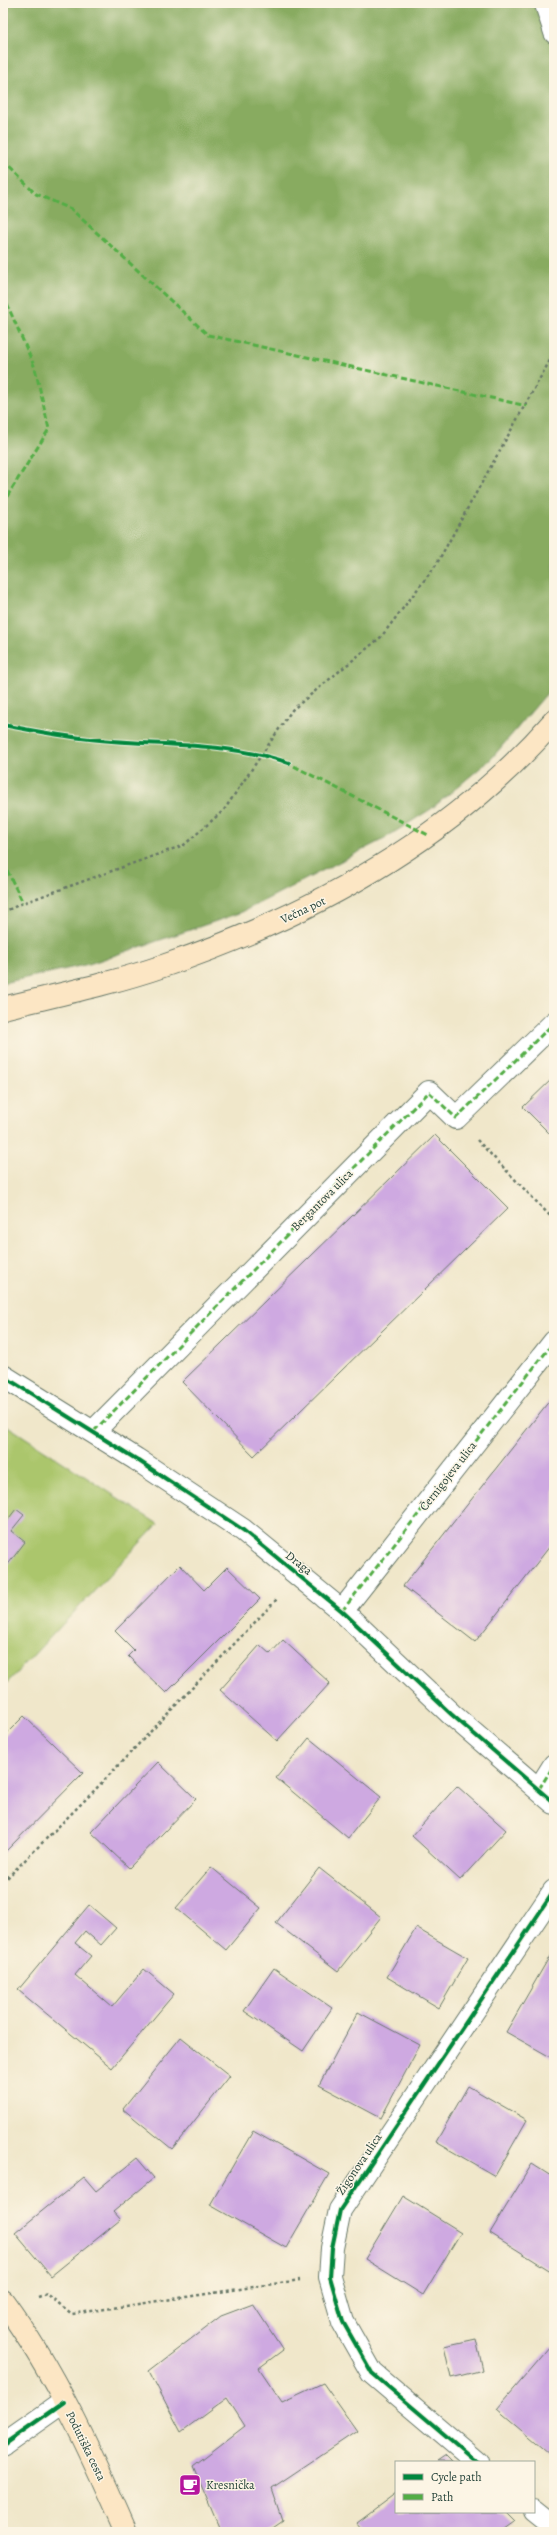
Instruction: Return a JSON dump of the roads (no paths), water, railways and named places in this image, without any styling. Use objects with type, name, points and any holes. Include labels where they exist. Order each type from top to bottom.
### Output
[{"type":"main road","name":"Večna pot","points":[[3,1008],[162,967],[239,938],[335,894],[386,864],[428,835],[484,790],[554,721]]},
{"type":"main road","name":"Podutiška cesta","points":[[5,2304],[32,2344],[64,2402],[94,2460],[126,2532]]},
{"type":"street","name":"Bergantova ulica","points":[[94,1431],[429,1092],[456,1118],[554,1023]]},
{"type":"street","name":"Černigojeva ulica","points":[[342,1611],[554,1342]]},
{"type":"street","name":"Draga","points":[[3,1376],[94,1431],[243,1530],[342,1611],[451,1714],[546,1796]]},
{"type":"street","points":[[546,1796],[554,1765]]},
{"type":"street","name":"Žigonova ulica","points":[[476,2461],[372,2373],[343,2322],[330,2277],[332,2248],[340,2210],[554,1891]]},
{"type":"street","points":[[3,2446],[64,2402]]},
{"type":"street","points":[[535,2511],[554,2526]]},
{"type":"lane","points":[[544,3],[554,34]]},
{"type":"place","name":"Kresnička","points":[[190,2485]]}]
